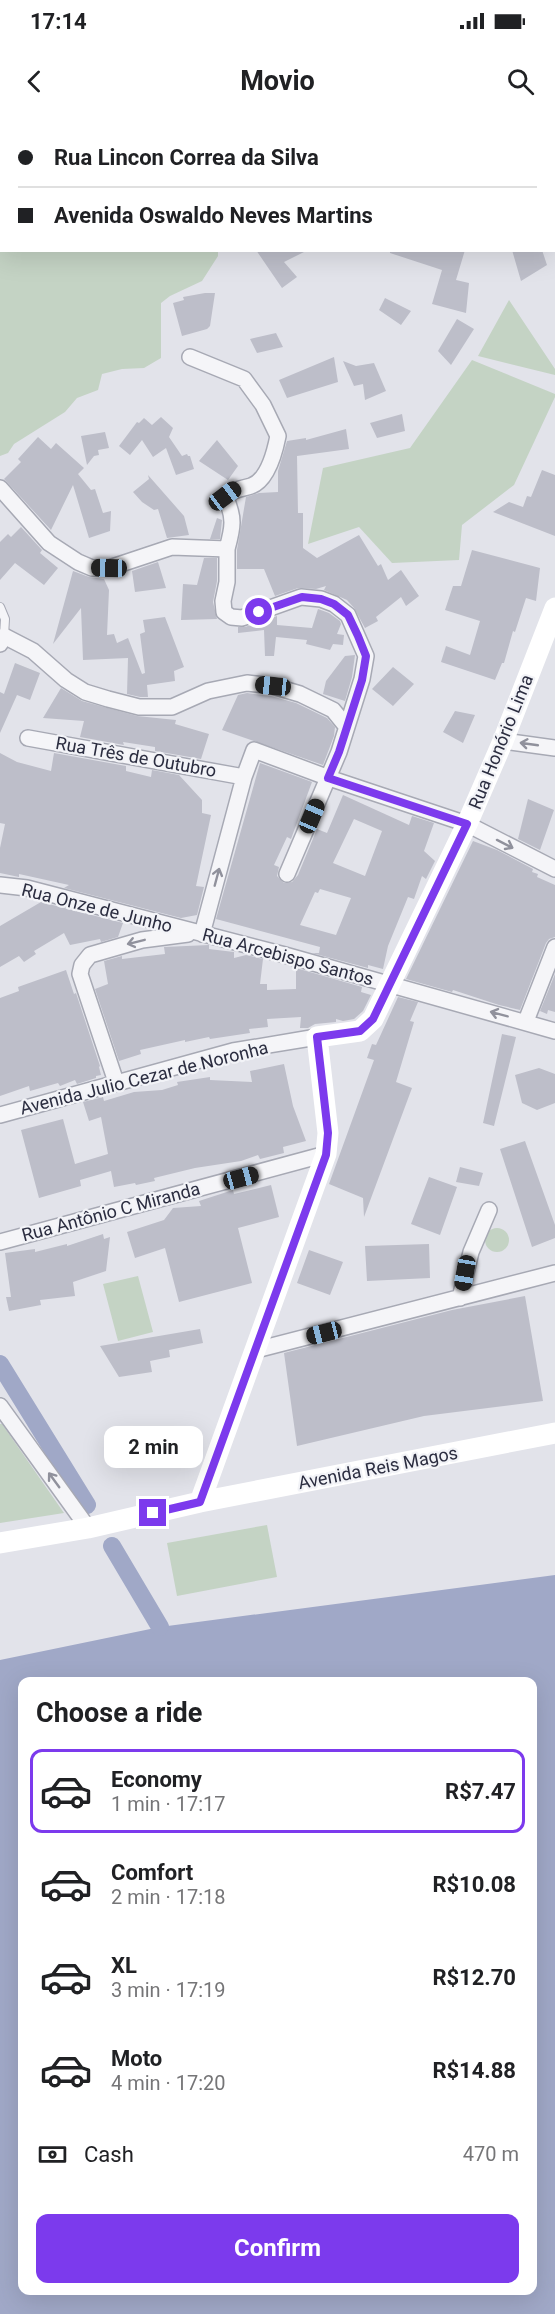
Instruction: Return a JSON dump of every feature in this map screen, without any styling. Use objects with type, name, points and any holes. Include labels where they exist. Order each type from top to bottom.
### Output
[{"type":"main road","name":"Rua Honório Lima","points":[[360,1031],[373,1019],[391,985],[467,824],[503,741],[555,608]]},
{"type":"main road","name":"Avenida Julio Cezar de Noronha","points":[[317,1037],[360,1031]]},
{"type":"main road","points":[[200,1502],[326,1155],[328,1133],[317,1037]]},
{"type":"main road","name":"Avenida Reis Magos","points":[[0,1544],[88,1528],[200,1502],[555,1433]]},
{"type":"street","points":[[190,357],[244,379],[263,405],[278,436],[274,453],[264,475],[254,485],[235,489],[225,496],[232,513],[233,530],[227,549],[224,612],[231,617],[242,618],[302,597],[327,601],[348,615],[366,656],[362,680],[339,752],[287,874]]},
{"type":"street","points":[[0,488],[49,543],[78,562],[92,568],[109,568],[172,546],[227,549]]},
{"type":"street","points":[[2,640],[33,651],[85,692],[139,707],[172,707],[208,691],[247,683],[273,686],[300,694],[333,710],[346,726]]},
{"type":"street","name":"Rua Três de Outubro","points":[[28,738],[244,777]]},
{"type":"street","points":[[503,741],[555,748]]},
{"type":"street","points":[[116,1082],[80,974],[82,964],[90,955],[142,940],[198,933],[254,750],[328,778],[467,824],[555,869]]},
{"type":"street","name":"Rua Onze de Junho","points":[[0,885],[27,888],[198,933]]},
{"type":"street","name":"Rua Arcebispo Santos","points":[[198,933],[526,1021],[555,1031]]},
{"type":"street","points":[[526,1021],[555,947]]},
{"type":"street","name":"Avenida Julio Cezar de Noronha","points":[[0,1115],[233,1051],[317,1037]]},
{"type":"street","name":"Rua Antônio C Miranda","points":[[0,1242],[326,1155]]},
{"type":"street","points":[[460,1298],[471,1252],[489,1210]]},
{"type":"street","points":[[256,1350],[555,1273]]},
{"type":"street","points":[[0,1406],[88,1528]]},
{"type":"lane","points":[[0,607],[5,619],[2,640]]},
{"type":"green space","points":[[0,252],[218,252],[218,256],[202,281],[170,296],[161,303],[161,358],[144,368],[122,369],[102,374],[98,390],[77,398],[65,412],[14,444],[8,453],[0,456]]},
{"type":"green space","points":[[509,300],[555,369],[555,375],[478,356]]},
{"type":"green space","points":[[472,360],[555,394],[555,397],[514,485],[462,525],[459,560],[392,563],[359,527],[308,544],[323,468],[410,448]]},
{"type":"green space","points":[[497,1228],[506,1231],[509,1240],[506,1249],[497,1252],[488,1249],[485,1240],[488,1231]]},
{"type":"green space","points":[[138,1276],[153,1332],[118,1341],[103,1284]]},
{"type":"green space","points":[[0,1424],[2,1424],[64,1513],[0,1523]]},
{"type":"green space","points":[[267,1525],[277,1577],[177,1596],[167,1543]]},
{"type":"water","points":[[555,1575],[555,2314],[0,2314],[0,1660],[160,1627]]},
{"type":"building","points":[[257,252],[304,252],[284,262],[297,277],[282,288]]},
{"type":"building","points":[[464,252],[456,280],[469,283],[466,313],[432,304],[442,270],[390,253]]},
{"type":"building","points":[[513,252],[543,252],[547,265],[521,281]]},
{"type":"building","points":[[215,293],[210,326],[207,329],[182,336],[173,303],[184,300],[183,297]]},
{"type":"building","points":[[385,298],[411,311],[401,325],[379,310]]},
{"type":"building","points":[[457,319],[474,329],[451,365],[438,351]]},
{"type":"building","points":[[276,333],[283,347],[257,353],[250,339]]},
{"type":"building","points":[[334,357],[338,382],[287,398],[279,380]]},
{"type":"building","points":[[343,361],[356,366],[374,363],[386,391],[365,400],[363,384],[354,386]]},
{"type":"building","points":[[402,414],[405,431],[377,438],[370,423]]},
{"type":"building","points":[[161,417],[173,428],[169,437],[182,456],[187,454],[190,456],[194,469],[176,475],[166,448],[153,457],[142,440],[130,455],[119,446],[137,422],[139,423],[144,418],[152,425]]},
{"type":"building","points":[[346,429],[349,449],[297,456],[298,513],[303,513],[303,548],[317,558],[359,535],[378,566],[381,564],[388,580],[401,570],[419,596],[406,606],[401,597],[376,617],[378,621],[365,628],[347,600],[324,590],[326,586],[316,589],[298,588],[275,596],[264,569],[237,569],[237,550],[246,497],[259,493],[278,492],[278,471],[287,441],[306,438],[306,440]]},
{"type":"building","points":[[105,432],[109,448],[98,450],[99,455],[94,456],[87,465],[81,436]]},
{"type":"building","points":[[38,437],[51,449],[56,443],[84,468],[78,474],[91,490],[95,489],[103,513],[111,511],[110,531],[89,538],[73,485],[51,530],[4,479],[21,462],[18,459]]},
{"type":"building","points":[[217,440],[238,466],[228,480],[199,461]]},
{"type":"building","points":[[542,470],[555,475],[555,536],[493,512],[509,502],[523,507],[527,496],[531,497]]},
{"type":"building","points":[[148,475],[184,516],[189,535],[167,538],[158,509],[154,510],[142,502],[133,492],[149,479]]},
{"type":"building","points":[[217,518],[222,520],[220,539],[210,539]]},
{"type":"building","points":[[21,527],[42,550],[40,553],[58,568],[44,585],[15,563],[0,580],[0,542],[8,534],[11,537]]},
{"type":"building","points":[[472,550],[540,568],[536,601],[526,598],[504,663],[495,680],[441,662],[446,646],[470,655],[480,621],[445,610],[453,586],[461,586]]},
{"type":"building","points":[[204,558],[217,558],[217,581],[213,602],[217,619],[181,620],[183,584],[197,585]]},
{"type":"building","points":[[158,562],[166,588],[135,592],[132,571]]},
{"type":"building","points":[[73,571],[89,577],[104,579],[109,590],[107,635],[114,634],[117,643],[128,638],[142,674],[145,673],[140,634],[145,632],[143,620],[165,617],[184,667],[174,671],[175,681],[147,685],[148,697],[140,697],[127,694],[128,658],[83,660],[81,608],[53,644]]},
{"type":"building","points":[[318,609],[340,621],[337,634],[344,635],[343,645],[333,644],[330,650],[306,644],[307,640],[276,637],[274,656],[265,656],[264,630],[238,633],[238,627],[245,627],[277,616],[277,625],[312,628]]},
{"type":"building","points":[[355,655],[345,701],[323,694],[326,681],[345,656]]},
{"type":"building","points":[[15,663],[40,673],[30,700],[17,695],[0,733],[0,692],[4,694]]},
{"type":"building","points":[[393,667],[414,684],[393,706],[372,689]]},
{"type":"building","points":[[61,688],[82,701],[137,716],[176,720],[175,724],[209,734],[201,759],[155,751],[155,747],[123,742],[124,745],[80,737],[84,721],[43,718]]},
{"type":"building","points":[[247,693],[271,696],[296,703],[327,718],[335,727],[323,765],[222,730],[238,695]]},
{"type":"building","points":[[455,711],[475,715],[463,743],[443,732]]},
{"type":"building","points":[[0,753],[17,762],[51,771],[54,753],[126,766],[126,771],[151,777],[152,770],[179,775],[202,800],[202,813],[211,815],[196,886],[204,887],[197,915],[181,918],[64,888],[69,885],[19,874],[19,877],[0,873],[0,848],[5,824],[0,823]]},
{"type":"building","points":[[260,763],[312,782],[291,839],[287,837],[274,865],[279,867],[277,876],[284,883],[292,882],[298,875],[317,829],[327,833],[343,795],[409,825],[412,816],[434,823],[424,851],[435,861],[426,879],[422,876],[414,899],[408,897],[388,946],[383,969],[368,965],[368,968],[312,953],[319,953],[320,947],[216,919]],"holes":[[[354,819],[382,831],[365,876],[333,863]],[[320,889],[351,898],[336,935],[300,925],[315,892],[318,893]]]},
{"type":"building","points":[[528,799],[554,810],[540,850],[518,839]]},
{"type":"building","points":[[473,841],[497,850],[533,869],[532,872],[538,874],[537,877],[555,885],[555,937],[546,943],[520,1010],[406,979]]},
{"type":"building","points":[[41,902],[123,923],[118,937],[101,942],[100,939],[70,945],[64,933],[34,951],[36,954],[24,962],[19,956],[0,967],[0,926]]},
{"type":"building","points":[[209,945],[209,949],[234,952],[234,958],[246,955],[263,959],[260,984],[267,984],[267,990],[296,989],[296,968],[362,987],[361,992],[371,995],[363,1011],[354,1019],[343,1021],[336,1019],[336,1022],[300,1028],[301,1017],[267,1019],[268,1027],[249,1029],[250,1033],[185,1042],[185,1040],[140,1050],[141,1054],[119,1061],[95,989],[108,984],[104,961],[122,956],[122,959],[165,954],[164,947]]},
{"type":"building","points":[[66,970],[74,994],[76,993],[101,1075],[77,1084],[75,1080],[60,1086],[58,1083],[30,1091],[29,1086],[0,1096],[0,998],[19,991],[18,987]]},
{"type":"building","points":[[555,974],[555,1012],[548,1010],[547,1014],[540,1011]]},
{"type":"building","points":[[398,997],[418,1002],[410,1021],[414,1022],[396,1082],[412,1088],[364,1217],[363,1198],[329,1184],[374,1060],[367,1058],[372,1044],[376,1045]]},
{"type":"building","points":[[502,1034],[516,1037],[494,1126],[483,1123]]},
{"type":"building","points":[[284,1064],[293,1106],[306,1141],[283,1147],[284,1153],[260,1159],[258,1155],[241,1161],[195,1168],[136,1185],[135,1183],[114,1187],[111,1171],[80,1180],[81,1186],[39,1198],[21,1130],[63,1119],[75,1164],[108,1154],[101,1117],[89,1121],[83,1102],[103,1097],[104,1101],[134,1092],[162,1090],[178,1085],[177,1082],[210,1077],[210,1080],[252,1082],[250,1071]]},
{"type":"building","points":[[539,1068],[555,1074],[555,1103],[537,1110],[522,1103],[515,1075]]},
{"type":"building","points":[[525,1141],[555,1225],[555,1238],[532,1247],[500,1149]]},
{"type":"building","points":[[460,1167],[483,1173],[479,1186],[456,1182]]},
{"type":"building","points":[[429,1177],[457,1187],[440,1235],[411,1224]]},
{"type":"building","points":[[271,1185],[279,1217],[238,1228],[252,1283],[179,1302],[165,1248],[135,1258],[127,1232],[164,1220],[173,1208],[201,1206],[199,1201],[233,1190],[234,1194]]},
{"type":"building","points":[[103,1234],[104,1239],[110,1237],[106,1271],[73,1282],[75,1296],[40,1300],[41,1305],[9,1311],[6,1297],[11,1297],[5,1253],[35,1249],[35,1252],[67,1244],[67,1246]]},
{"type":"building","points":[[429,1244],[430,1278],[367,1281],[365,1246]]},
{"type":"building","points":[[309,1250],[343,1262],[330,1295],[297,1283]]},
{"type":"building","points":[[525,1296],[543,1401],[424,1416],[297,1446],[284,1353],[452,1310]]},
{"type":"building","points":[[200,1329],[203,1343],[169,1350],[170,1357],[150,1361],[152,1372],[119,1377],[100,1346]]},
{"type":"waterway","points":[[0,1364],[87,1505]]},
{"type":"waterway","points":[[112,1546],[160,1627]]},
{"type":"route","points":[[153,1513],[200,1502],[326,1155],[328,1133],[317,1037],[360,1031],[373,1019],[467,824],[328,778],[339,752],[362,680],[366,656],[358,636],[348,615],[334,604],[321,599],[302,597],[259,612]]}]
